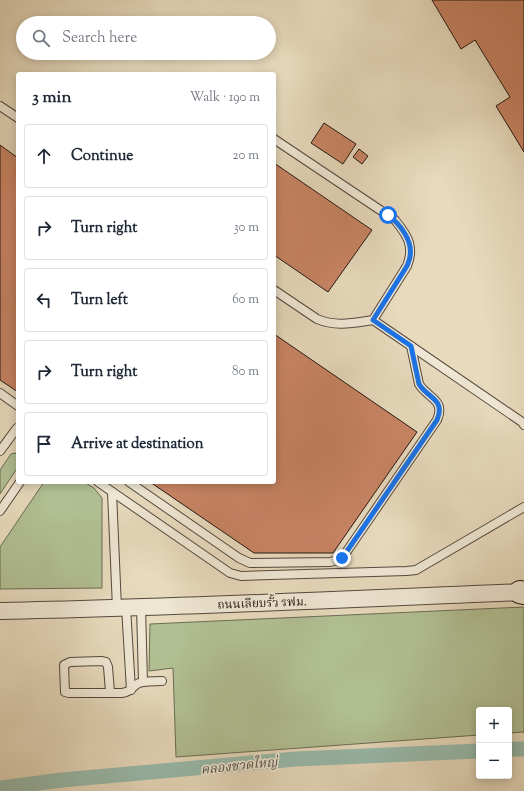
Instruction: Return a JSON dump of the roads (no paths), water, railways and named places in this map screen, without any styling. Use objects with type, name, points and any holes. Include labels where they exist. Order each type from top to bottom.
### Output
[{"type":"street","name":"ถนนเลียบรั้ว รฟม.","points":[[0,611],[523,592]]},
{"type":"lane","points":[[0,106],[16,117]]},
{"type":"lane","points":[[276,140],[395,220],[408,240],[411,248],[407,266],[373,320]]},
{"type":"lane","points":[[276,291],[323,322],[340,324],[373,320],[522,422],[524,425]]},
{"type":"lane","points":[[132,484],[239,558],[250,563],[336,561],[342,558],[345,554],[439,415],[439,405],[436,400],[419,384],[411,346]]},
{"type":"lane","points":[[0,393],[16,405]]},
{"type":"lane","points":[[0,451],[16,429]]},
{"type":"lane","points":[[0,511],[19,484]]},
{"type":"lane","points":[[101,484],[230,573],[240,576],[399,572],[416,570],[524,507]]},
{"type":"lane","points":[[112,492],[128,607],[144,682]]},
{"type":"lane","points":[[128,607],[131,690]]},
{"type":"lane","points":[[110,692],[108,667],[106,662],[70,662],[64,665],[65,692],[69,693],[126,692],[131,690],[137,684],[162,681]]},
{"type":"waterway","name":"คลองชวดใหญ่","points":[[512,749],[524,749]]},
{"type":"waterway","name":"คลองชวดใหญ่","points":[[0,788],[62,780],[296,759],[476,751]]}]
